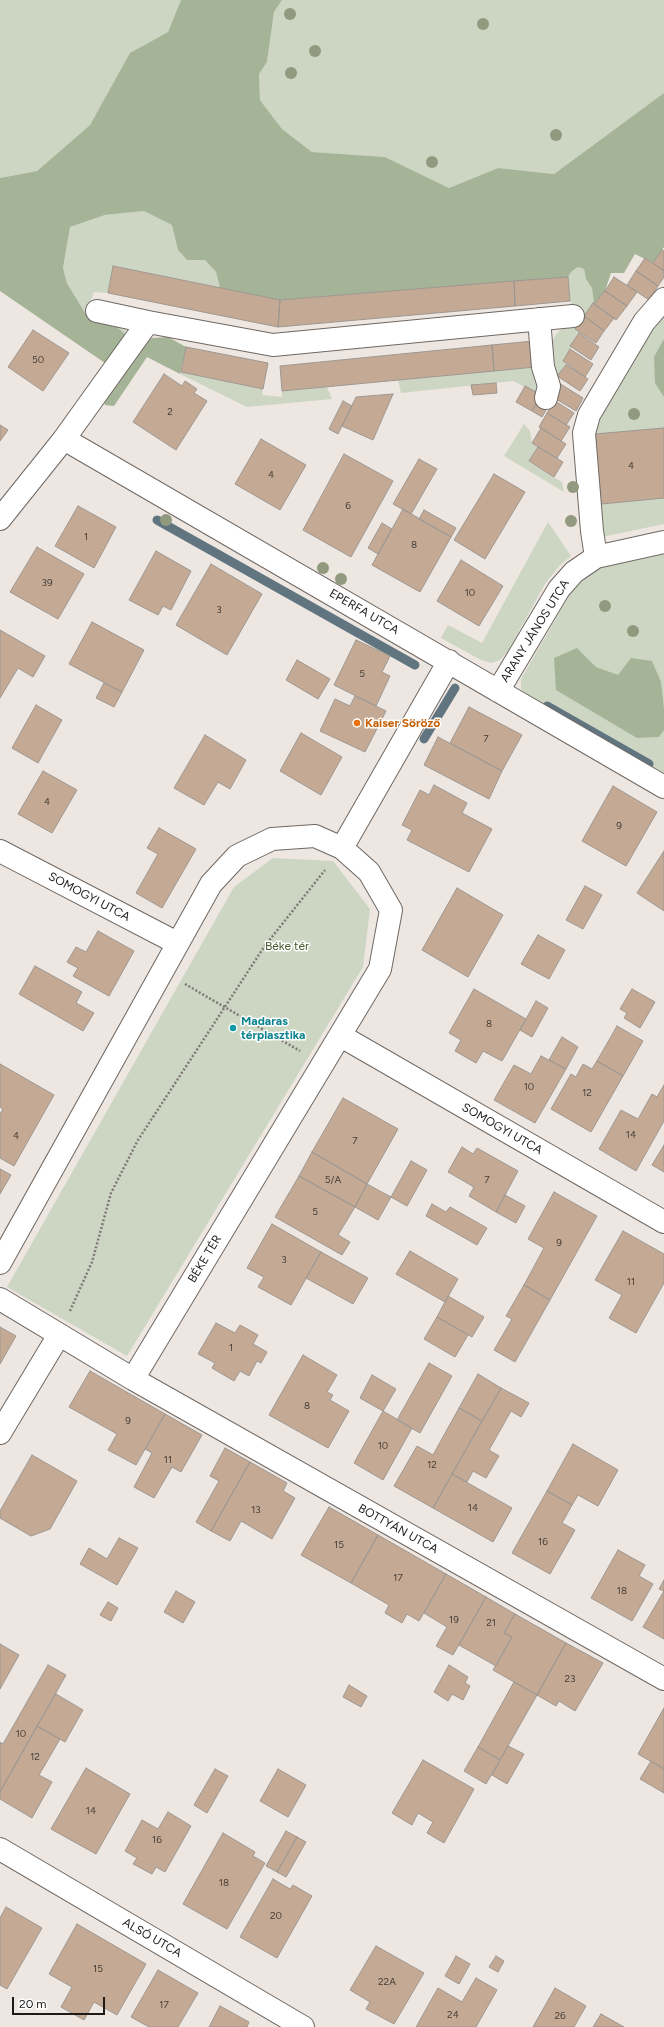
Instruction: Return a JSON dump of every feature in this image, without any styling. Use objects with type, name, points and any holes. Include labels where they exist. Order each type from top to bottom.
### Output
[{"type":"street","points":[[596,557],[592,531],[584,433],[587,421],[595,403],[644,322],[664,300]]},
{"type":"street","points":[[97,311],[273,345],[573,316]]},
{"type":"street","points":[[539,319],[543,367],[549,386],[546,398]]},
{"type":"street","points":[[0,519],[64,439],[148,322]]},
{"type":"street","name":"EPERFA UTCA","points":[[64,439],[664,787]]},
{"type":"street","name":"ARANY JÁNOS UTCA","points":[[498,691],[559,589],[574,572],[596,557],[664,542]]},
{"type":"street","points":[[342,848],[449,661]]},
{"type":"street","name":"BÉKE TÉR","points":[[0,1263],[211,884],[236,856],[272,839],[315,836],[342,848],[369,872],[391,910],[380,969],[133,1379]]},
{"type":"street","name":"SOMOGYI UTCA","points":[[0,851],[178,943]]},
{"type":"street","name":"SOMOGYI UTCA","points":[[341,1036],[664,1222]]},
{"type":"street","points":[[0,1299],[133,1379]]},
{"type":"street","points":[[0,1433],[59,1335]]},
{"type":"street","name":"BOTTYÁN UTCA","points":[[133,1379],[664,1679]]},
{"type":"street","name":"ALSÓ UTCA","points":[[0,1849],[303,2027]]},
{"type":"path","points":[[59,1335],[92,1262],[112,1193],[138,1140],[264,947],[342,848]]},
{"type":"path","points":[[162,971],[225,1006],[322,1065]]},
{"type":"green space","points":[[0,0],[181,1],[168,32],[130,54],[90,125],[37,171],[0,178]]},
{"type":"green space","points":[[181,0],[282,0],[274,12],[267,62],[259,74],[260,100],[282,129],[312,152],[385,157],[449,188],[498,168],[554,174],[664,93],[664,247],[653,263],[635,254],[624,273],[611,273],[605,291],[594,304],[592,288],[586,279],[584,269],[578,267],[572,271],[568,277],[280,300],[220,288],[216,272],[205,260],[187,260],[178,250],[172,225],[144,211],[105,215],[70,227],[63,268],[67,283],[85,313],[113,324],[125,334],[105,363],[0,291],[0,178],[37,171],[90,125],[130,53],[168,32]]},
{"type":"green space","points":[[282,0],[664,0],[664,93],[554,174],[498,168],[449,188],[385,157],[312,152],[282,129],[260,100],[259,74],[267,62],[274,12]]},
{"type":"green space","points":[[144,211],[173,225],[178,250],[187,260],[205,260],[216,272],[220,288],[113,266],[108,293],[94,292],[91,300],[97,311],[128,322],[125,334],[113,324],[85,313],[67,283],[63,268],[70,227],[105,215]]},
{"type":"green space","points":[[578,267],[584,269],[586,279],[592,288],[594,304],[593,303],[584,316],[574,310],[570,301],[568,277],[572,271]]},
{"type":"green space","points":[[664,311],[664,524],[602,537],[595,434],[599,416],[650,326]]},
{"type":"green space","points":[[572,325],[579,333],[563,361],[566,365],[557,376],[552,373],[550,345],[556,334],[565,326]]},
{"type":"green space","points":[[168,337],[186,347],[180,374],[147,357],[114,406],[105,405],[103,397],[135,349],[152,338]]},
{"type":"green space","points":[[664,339],[664,397],[655,383],[654,357]]},
{"type":"green space","points":[[535,367],[541,395],[513,381],[401,393],[398,380]]},
{"type":"green space","points":[[181,372],[263,389],[262,395],[282,397],[282,391],[327,387],[332,399],[247,407],[180,374]]},
{"type":"green space","points":[[524,424],[530,431],[532,443],[538,447],[529,462],[562,482],[564,492],[504,456]]},
{"type":"green space","points":[[548,522],[571,556],[560,565],[545,584],[508,651],[500,660],[491,663],[481,660],[441,638],[448,625],[482,643]]},
{"type":"green space","points":[[664,553],[664,776],[526,696],[521,689],[521,679],[576,584],[598,568]]},
{"type":"green space","points":[[577,648],[596,667],[618,675],[631,658],[652,661],[661,682],[664,709],[664,730],[659,737],[637,738],[556,690],[554,658]]},
{"type":"green space","name":"Béke tér","points":[[273,858],[333,861],[370,909],[363,967],[127,1356],[7,1287],[234,887]]},
{"type":"building","points":[[662,250],[664,251],[664,271],[653,263]]},
{"type":"building","points":[[645,258],[664,271],[664,277],[658,286],[636,271]]},
{"type":"building","points":[[113,266],[280,300],[278,327],[108,293]]},
{"type":"building","points":[[636,271],[658,286],[649,300],[627,285]]},
{"type":"building","points":[[568,277],[570,301],[515,306],[514,281]]},
{"type":"building","points":[[614,277],[637,292],[627,306],[605,291]]},
{"type":"building","points":[[514,281],[515,306],[278,327],[280,300]]},
{"type":"building","points":[[605,291],[627,306],[616,320],[594,304]]},
{"type":"building","points":[[593,303],[614,318],[604,331],[584,316]]},
{"type":"building","points":[[584,316],[604,331],[596,343],[575,329]]},
{"type":"building","points":[[33,330],[69,353],[43,391],[8,367]]},
{"type":"building","points":[[579,333],[599,347],[591,360],[570,346]]},
{"type":"building","points":[[533,341],[535,367],[494,371],[492,345]]},
{"type":"building","points":[[492,345],[494,371],[282,391],[280,366]]},
{"type":"building","points":[[186,347],[268,363],[263,389],[181,372]]},
{"type":"building","points":[[570,349],[593,364],[585,377],[563,361]]},
{"type":"building","points":[[566,365],[588,379],[580,391],[557,376]]},
{"type":"building","points":[[164,374],[182,386],[185,381],[197,389],[194,393],[207,401],[176,450],[133,422]]},
{"type":"building","points":[[496,383],[497,393],[473,395],[471,385]]},
{"type":"building","points":[[559,383],[583,398],[576,411],[551,396]]},
{"type":"building","points":[[525,386],[541,395],[532,411],[516,402]]},
{"type":"building","points":[[393,394],[373,440],[342,426],[356,397]]},
{"type":"building","points":[[541,395],[551,401],[542,417],[532,411]]},
{"type":"building","points":[[343,401],[352,406],[338,434],[329,429]]},
{"type":"building","points":[[555,401],[574,413],[566,425],[547,413]]},
{"type":"building","points":[[547,413],[570,427],[561,441],[539,427]]},
{"type":"building","points":[[0,425],[8,430],[0,441]]},
{"type":"building","points":[[541,428],[566,444],[557,458],[532,443]]},
{"type":"building","points":[[664,428],[664,498],[601,504],[595,434]]},
{"type":"building","points":[[261,439],[306,465],[280,510],[235,484]]},
{"type":"building","points":[[538,447],[563,462],[554,477],[529,461]]},
{"type":"building","points":[[344,454],[393,481],[351,557],[303,530]]},
{"type":"building","points":[[419,459],[437,469],[411,514],[393,504]]},
{"type":"building","points":[[494,474],[525,492],[485,559],[454,540]]},
{"type":"building","points":[[78,506],[116,527],[94,568],[55,546]]},
{"type":"building","points":[[403,509],[451,537],[420,592],[372,565]]},
{"type":"building","points":[[424,510],[456,528],[451,537],[419,519]]},
{"type":"building","points":[[382,523],[392,529],[378,554],[368,548]]},
{"type":"building","points":[[37,547],[84,574],[58,619],[10,592]]},
{"type":"building","points":[[156,551],[191,571],[171,610],[163,606],[158,615],[129,600]]},
{"type":"building","points":[[461,560],[503,586],[479,626],[437,601]]},
{"type":"building","points":[[211,564],[262,594],[227,655],[176,625]]},
{"type":"building","points":[[92,622],[144,650],[122,692],[69,664]]},
{"type":"building","points":[[0,630],[45,656],[33,677],[18,668],[0,698]]},
{"type":"building","points":[[356,640],[390,656],[382,672],[390,676],[376,706],[334,685]]},
{"type":"building","points":[[297,660],[330,679],[318,699],[286,680]]},
{"type":"building","points":[[104,683],[122,692],[114,707],[96,698]]},
{"type":"building","points":[[355,696],[386,711],[365,752],[320,731],[335,699],[350,706]]},
{"type":"building","points":[[36,705],[62,720],[38,763],[12,748]]},
{"type":"building","points":[[469,707],[522,735],[502,771],[450,743]]},
{"type":"building","points":[[301,733],[342,757],[321,795],[280,771]]},
{"type":"building","points":[[205,735],[246,760],[230,789],[218,782],[204,805],[174,788]]},
{"type":"building","points":[[438,737],[502,771],[489,799],[424,765]]},
{"type":"building","points":[[43,771],[77,790],[52,833],[18,814]]},
{"type":"building","points":[[434,785],[467,803],[462,813],[492,829],[469,872],[407,840],[412,830],[402,825],[420,790],[429,795]]},
{"type":"building","points":[[613,786],[657,812],[626,866],[582,841]]},
{"type":"building","points":[[159,828],[196,849],[162,908],[136,893],[158,854],[147,848]]},
{"type":"building","points":[[664,851],[664,911],[637,893]]},
{"type":"building","points":[[585,886],[602,895],[583,929],[566,920]]},
{"type":"building","points":[[457,888],[503,915],[468,977],[422,950]]},
{"type":"building","points":[[98,931],[134,951],[109,996],[73,976],[78,968],[67,962],[76,947],[86,952]]},
{"type":"building","points":[[538,935],[565,950],[549,979],[521,964]]},
{"type":"building","points":[[35,966],[82,992],[76,1003],[94,1013],[83,1031],[19,994]]},
{"type":"building","points":[[474,989],[526,1019],[502,1061],[483,1051],[476,1063],[455,1051],[461,1040],[449,1033]]},
{"type":"building","points":[[632,989],[655,1002],[640,1028],[624,1018],[627,1013],[620,1009]]},
{"type":"building","points":[[536,1001],[548,1008],[532,1037],[520,1030]]},
{"type":"building","points":[[617,1026],[643,1041],[623,1076],[597,1061]]},
{"type":"building","points":[[562,1037],[578,1047],[566,1069],[549,1060]]},
{"type":"building","points":[[541,1056],[566,1069],[535,1123],[494,1100],[514,1065],[531,1074]]},
{"type":"building","points":[[597,1061],[623,1076],[591,1132],[551,1109],[571,1074],[576,1077],[583,1064],[592,1069]]},
{"type":"building","points":[[0,1064],[54,1095],[14,1166],[0,1158],[0,1114],[3,1109],[0,1107]]},
{"type":"building","points":[[664,1085],[664,1121],[636,1171],[599,1149],[621,1110],[638,1119],[652,1094],[657,1097]]},
{"type":"building","points":[[343,1098],[398,1129],[367,1184],[312,1152]]},
{"type":"building","points":[[664,1145],[664,1172],[652,1165]]},
{"type":"building","points":[[462,1147],[473,1154],[477,1148],[518,1171],[496,1212],[469,1196],[474,1187],[448,1172]]},
{"type":"building","points":[[312,1152],[367,1184],[355,1207],[299,1176]]},
{"type":"building","points":[[411,1161],[427,1170],[407,1206],[391,1197]]},
{"type":"building","points":[[0,1169],[11,1175],[0,1194]]},
{"type":"building","points":[[299,1176],[355,1207],[338,1235],[350,1242],[342,1255],[275,1217]]},
{"type":"building","points":[[367,1184],[391,1197],[378,1220],[355,1207]]},
{"type":"building","points":[[554,1192],[597,1216],[550,1300],[524,1285],[544,1248],[528,1239]]},
{"type":"building","points":[[505,1195],[525,1206],[516,1223],[496,1212]]},
{"type":"building","points":[[432,1204],[446,1212],[450,1207],[487,1228],[477,1245],[426,1216]]},
{"type":"building","points":[[272,1224],[321,1252],[291,1305],[258,1287],[264,1277],[247,1268]]},
{"type":"building","points":[[623,1231],[664,1254],[664,1283],[636,1333],[609,1318],[622,1295],[595,1280]]},
{"type":"building","points":[[410,1251],[458,1279],[445,1302],[396,1274]]},
{"type":"building","points":[[321,1252],[368,1278],[353,1304],[306,1278]]},
{"type":"building","points":[[524,1285],[550,1300],[515,1362],[494,1350],[512,1319],[506,1316]]},
{"type":"building","points":[[448,1296],[484,1317],[472,1337],[437,1317]]},
{"type":"building","points":[[437,1317],[468,1335],[455,1357],[424,1339]]},
{"type":"building","points":[[216,1323],[235,1333],[240,1325],[258,1335],[253,1344],[267,1352],[261,1363],[257,1361],[249,1376],[240,1371],[234,1381],[212,1368],[215,1363],[198,1354]]},
{"type":"building","points":[[0,1327],[16,1336],[0,1364]]},
{"type":"building","points":[[303,1355],[337,1375],[327,1392],[333,1395],[330,1400],[349,1411],[328,1448],[269,1415]]},
{"type":"building","points":[[429,1363],[452,1376],[420,1433],[397,1420]]},
{"type":"building","points":[[90,1371],[165,1414],[136,1465],[108,1450],[117,1434],[69,1407]]},
{"type":"building","points":[[478,1374],[501,1388],[482,1421],[459,1408]]},
{"type":"building","points":[[372,1375],[396,1389],[383,1411],[360,1398]]},
{"type":"building","points":[[501,1388],[529,1403],[521,1417],[511,1411],[489,1450],[499,1456],[486,1478],[473,1471],[467,1482],[452,1474]]},
{"type":"building","points":[[459,1408],[482,1421],[433,1508],[394,1486],[417,1446],[433,1455]]},
{"type":"building","points":[[383,1411],[412,1428],[383,1480],[354,1463]]},
{"type":"building","points":[[165,1414],[202,1435],[181,1472],[172,1467],[154,1498],[134,1487],[152,1453],[145,1449]]},
{"type":"building","points":[[573,1444],[618,1470],[598,1506],[578,1495],[572,1505],[547,1491]]},
{"type":"building","points":[[225,1448],[250,1462],[211,1531],[196,1522],[219,1481],[210,1476]]},
{"type":"building","points":[[32,1455],[77,1481],[50,1529],[31,1536],[0,1518],[0,1511]]},
{"type":"building","points":[[250,1462],[287,1483],[283,1491],[295,1498],[272,1539],[241,1521],[230,1541],[211,1531]]},
{"type":"building","points":[[452,1474],[512,1508],[493,1542],[433,1508]]},
{"type":"building","points":[[547,1491],[572,1505],[562,1523],[575,1530],[550,1574],[512,1553]]},
{"type":"building","points":[[329,1507],[378,1535],[351,1583],[301,1555]]},
{"type":"building","points":[[378,1535],[446,1574],[419,1621],[407,1614],[402,1623],[385,1613],[389,1605],[351,1583]]},
{"type":"building","points":[[119,1538],[138,1548],[117,1585],[80,1564],[89,1548],[107,1559]]},
{"type":"building","points":[[618,1550],[645,1565],[639,1576],[653,1584],[632,1621],[591,1598]]},
{"type":"building","points":[[446,1574],[486,1597],[453,1655],[436,1646],[447,1627],[424,1613]]},
{"type":"building","points":[[664,1580],[664,1591],[659,1589]]},
{"type":"building","points":[[176,1591],[195,1602],[183,1623],[164,1612]]},
{"type":"building","points":[[664,1591],[664,1639],[643,1627]]},
{"type":"building","points":[[486,1597],[515,1614],[504,1633],[512,1637],[496,1666],[459,1645]]},
{"type":"building","points":[[108,1602],[118,1608],[111,1621],[100,1615]]},
{"type":"building","points":[[515,1614],[566,1643],[537,1695],[493,1670],[512,1637],[504,1633]]},
{"type":"building","points":[[566,1643],[603,1663],[575,1711],[559,1701],[556,1706],[537,1695]]},
{"type":"building","points":[[0,1644],[19,1655],[0,1689]]},
{"type":"building","points":[[48,1665],[66,1675],[0,1792],[0,1742],[3,1744]]},
{"type":"building","points":[[449,1665],[468,1677],[465,1683],[470,1686],[463,1700],[452,1694],[448,1701],[434,1692]]},
{"type":"building","points":[[514,1682],[537,1695],[500,1760],[478,1747]]},
{"type":"building","points":[[349,1685],[367,1696],[361,1707],[343,1697]]},
{"type":"building","points":[[56,1694],[83,1710],[65,1742],[37,1726]]},
{"type":"building","points":[[664,1708],[664,1769],[638,1754]]},
{"type":"building","points":[[37,1726],[60,1739],[39,1775],[52,1782],[32,1818],[0,1799],[0,1792]]},
{"type":"building","points":[[508,1746],[524,1754],[507,1784],[492,1775]]},
{"type":"building","points":[[478,1747],[500,1760],[486,1784],[464,1771]]},
{"type":"building","points":[[423,1760],[474,1789],[444,1843],[427,1833],[433,1822],[418,1813],[412,1825],[392,1813]]},
{"type":"building","points":[[651,1761],[664,1769],[664,1793],[640,1779]]},
{"type":"building","points":[[86,1768],[130,1794],[96,1854],[51,1829]]},
{"type":"building","points":[[215,1769],[228,1776],[207,1813],[194,1805]]},
{"type":"building","points":[[278,1769],[306,1785],[288,1817],[260,1801]]},
{"type":"building","points":[[168,1812],[191,1826],[165,1872],[156,1867],[152,1874],[133,1864],[137,1858],[125,1851],[142,1820],[158,1829]]},
{"type":"building","points":[[286,1831],[297,1837],[277,1872],[266,1866]]},
{"type":"building","points":[[223,1833],[255,1852],[253,1856],[265,1863],[227,1929],[183,1904]]},
{"type":"building","points":[[297,1837],[306,1842],[286,1877],[277,1872]]},
{"type":"building","points":[[273,1879],[290,1889],[293,1885],[312,1896],[277,1958],[240,1937]]},
{"type":"building","points":[[6,1907],[42,1928],[7,1989],[0,1985],[0,1918]]},
{"type":"building","points":[[77,1924],[146,1964],[117,2015],[94,2002],[84,2020],[61,2007],[72,1987],[49,1974]]},
{"type":"building","points":[[376,1946],[424,1973],[394,2024],[366,2009],[370,2002],[350,1990]]},
{"type":"building","points":[[456,1956],[470,1964],[459,1984],[445,1976]]},
{"type":"building","points":[[496,1956],[504,1961],[498,1972],[489,1967]]},
{"type":"building","points":[[158,1970],[198,1993],[178,2027],[149,2027],[131,2017]]},
{"type":"building","points":[[476,1978],[497,1990],[476,2027],[416,2027],[438,1988],[462,2002]]},
{"type":"building","points":[[555,1988],[586,2006],[574,2027],[533,2027]]},
{"type":"building","points":[[220,2006],[249,2022],[247,2027],[209,2027]]},
{"type":"building","points":[[601,2014],[624,2027],[593,2027]]},
{"type":"waterway","points":[[157,520],[415,665]]},
{"type":"waterway","points":[[424,739],[455,688]]},
{"type":"waterway","points":[[547,706],[649,764]]},
{"type":"place","name":"Kaiser Söröző","points":[[357,723]]},
{"type":"place","name":"Madaras térplasztika","points":[[233,1028]]}]
